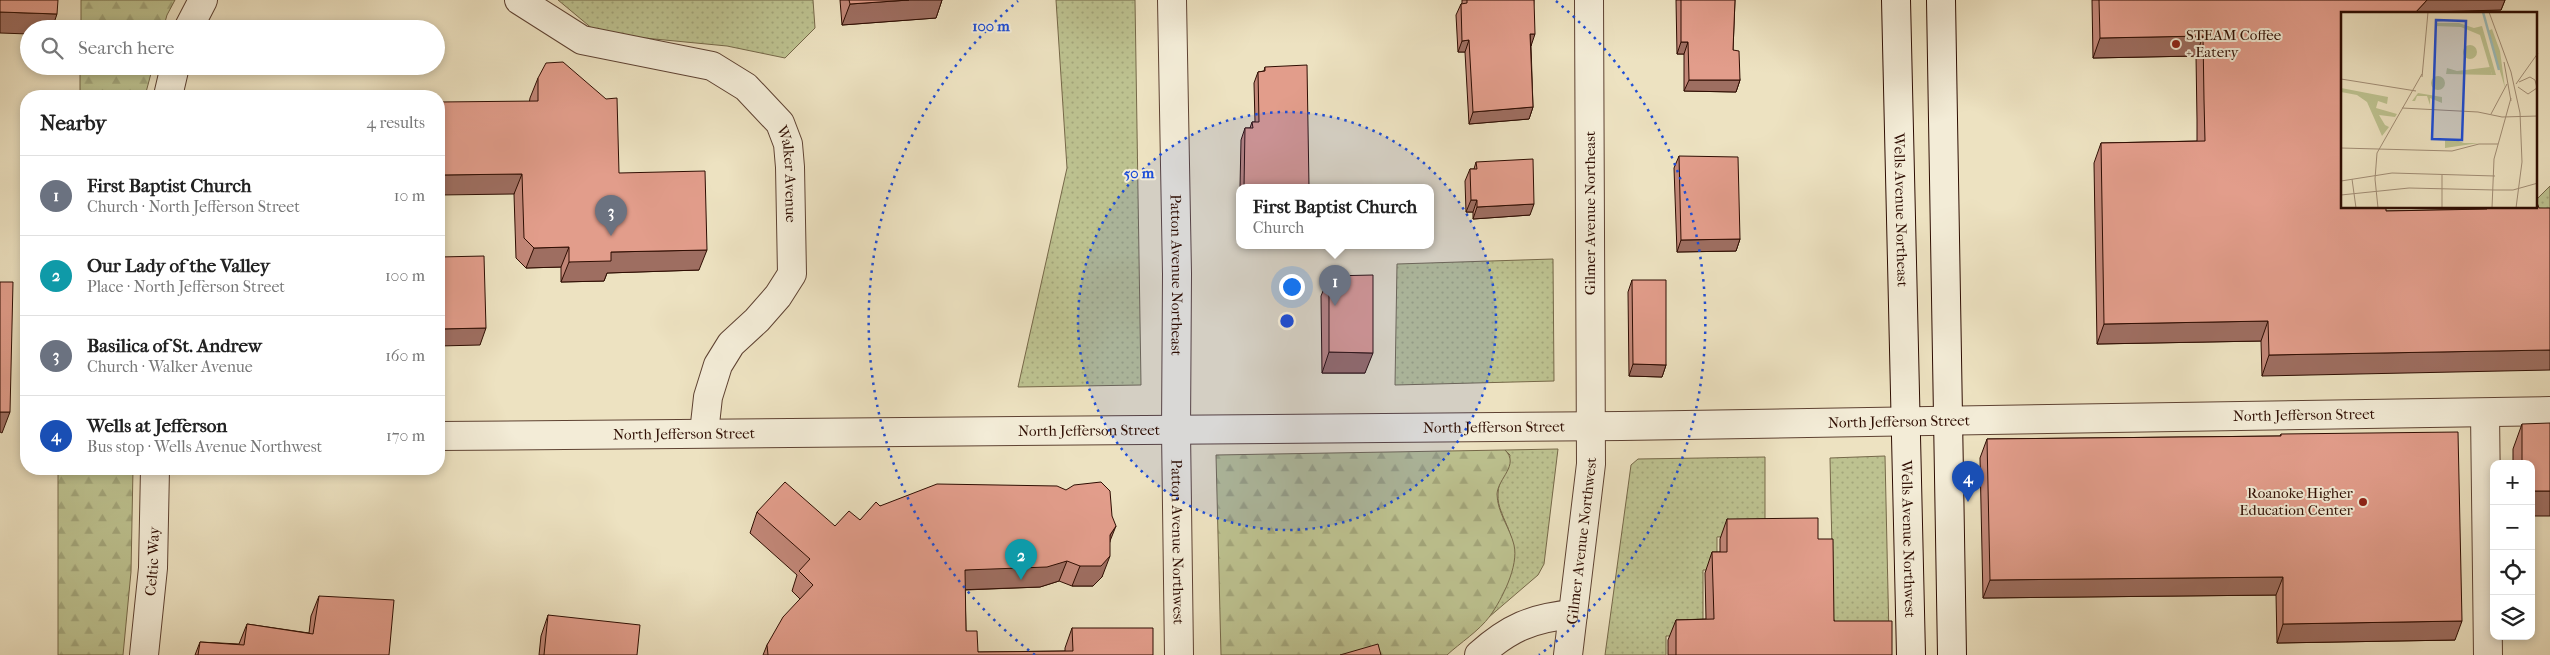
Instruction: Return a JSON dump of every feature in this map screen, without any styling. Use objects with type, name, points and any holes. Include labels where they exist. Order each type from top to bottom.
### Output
[{"type":"street","points":[[193,20],[204,0]]},
{"type":"street","name":"Walker Avenue","points":[[518,0],[582,40],[712,66],[746,87],[780,123],[788,144],[790,160],[792,274],[778,296],[757,320],[731,344],[718,365],[708,397],[704,433]]},
{"type":"street","name":"Patton Avenue Northeast","points":[[1172,0],[1177,274],[1176,431]]},
{"type":"street","name":"Gilmer Avenue Northeast","points":[[1589,0],[1590,426]]},
{"type":"street","name":"Wells Avenue Northeast","points":[[1896,0],[1904,421]]},
{"type":"street","points":[[1941,0],[1946,420],[1952,655]]},
{"type":"street","name":"North Jefferson Street","points":[[445,436],[974,430],[1176,431],[2550,411]]},
{"type":"street","points":[[2485,413],[2488,655]]},
{"type":"street","name":"Wells Avenue Northwest","points":[[1904,421],[1911,655]]},
{"type":"street","name":"Gilmer Avenue Northwest","points":[[1568,655],[1590,464],[1590,426]]},
{"type":"street","name":"Patton Avenue Northwest","points":[[1176,431],[1179,655]]},
{"type":"street","name":"Celtic Way","points":[[144,655],[153,568],[155,475]]},
{"type":"street","points":[[1479,655],[1496,640],[1523,624],[1544,617],[1572,614]]},
{"type":"green space","points":[[81,0],[175,0],[166,20],[81,20]]},
{"type":"green space","points":[[558,0],[813,0],[815,28],[785,58],[727,46],[613,35],[594,30]]},
{"type":"green space","points":[[1056,0],[1135,0],[1141,385],[1018,387],[1067,168]]},
{"type":"green space","points":[[80,75],[151,75],[147,90],[80,90]]},
{"type":"green space","points":[[2550,186],[2550,209],[2538,208],[2538,198]]},
{"type":"green space","points":[[1553,259],[1554,381],[1395,385],[1397,264]]},
{"type":"green space","points":[[1558,449],[1544,564],[1538,575],[1489,617],[1506,586],[1512,565],[1512,542],[1498,499],[1498,489],[1506,471],[1510,455],[1505,450]]},
{"type":"green space","points":[[1505,450],[1510,461],[1497,494],[1501,514],[1514,545],[1515,553],[1512,572],[1500,601],[1490,616],[1475,632],[1447,655],[1221,655],[1216,455]]},
{"type":"green space","points":[[1885,456],[1889,638],[1834,639],[1830,458]]},
{"type":"green space","points":[[1765,457],[1765,536],[1717,537],[1717,570],[1703,570],[1703,636],[1666,636],[1666,655],[1605,655],[1631,465],[1638,459]]},
{"type":"green space","points":[[58,475],[133,475],[131,572],[123,655],[58,655]]},
{"type":"building","points":[[0,0],[58,0],[57,14],[0,12]]},
{"type":"building","points":[[849,0],[909,0],[850,4]]},
{"type":"building","points":[[1467,0],[1534,0],[1535,34],[1530,34],[1533,107],[1473,112],[1469,40],[1462,41],[1461,4],[1467,3]]},
{"type":"building","points":[[1681,0],[1735,0],[1733,50],[1739,51],[1740,80],[1689,80],[1688,42],[1681,42]]},
{"type":"building","points":[[2099,0],[2427,0],[2416,12],[2341,12],[2341,209],[2386,209],[2386,211],[2538,209],[2538,205],[2539,208],[2550,208],[2550,350],[2269,355],[2268,321],[2104,324],[2101,143],[2205,141],[2203,36],[2100,38]]},
{"type":"building","points":[[563,62],[606,99],[617,98],[619,173],[705,171],[707,250],[611,252],[611,261],[569,262],[569,247],[534,248],[524,238],[522,174],[445,175],[445,102],[538,101],[538,78],[546,63]]},
{"type":"building","points":[[1307,65],[1309,184],[1244,184],[1245,128],[1253,128],[1252,122],[1259,122],[1258,72],[1265,71],[1265,67]]},
{"type":"building","points":[[1679,156],[1738,157],[1740,239],[1681,240]]},
{"type":"building","points":[[1533,159],[1534,204],[1477,207],[1477,200],[1471,200],[1470,169],[1477,169],[1476,162]]},
{"type":"building","points":[[484,256],[486,328],[445,329],[445,257]]},
{"type":"building","points":[[1373,275],[1373,353],[1329,352],[1329,276]]},
{"type":"building","points":[[1632,280],[1666,280],[1666,365],[1633,364]]},
{"type":"building","points":[[0,282],[13,282],[10,412],[0,412]]},
{"type":"building","points":[[2550,423],[2550,491],[2535,491],[2535,460],[2522,460],[2522,424]]},
{"type":"building","points":[[2458,432],[2462,621],[2283,624],[2283,577],[1990,580],[1987,439]]},
{"type":"building","points":[[785,482],[835,526],[849,511],[860,520],[876,502],[880,506],[937,484],[1057,486],[1066,490],[1074,485],[1101,482],[1110,491],[1112,516],[1116,526],[1110,535],[1110,556],[1101,566],[1080,566],[1067,561],[1047,567],[965,570],[966,631],[977,631],[978,652],[1073,651],[1072,628],[1153,628],[1153,655],[768,655],[767,645],[783,617],[813,585],[799,571],[810,559],[757,512]]},
{"type":"building","points":[[1818,518],[1818,539],[1833,539],[1834,621],[1892,621],[1892,655],[1676,655],[1676,620],[1714,619],[1712,552],[1727,552],[1727,519]]},
{"type":"building","points":[[319,596],[394,600],[389,655],[198,655],[200,642],[244,645],[247,624],[313,634]]},
{"type":"building","points":[[548,615],[640,625],[637,655],[544,655]]},
{"type":"building","points":[[1378,644],[1381,655],[1340,655]]},
{"type":"place","name":"STEAM Coffee + Eatery","points":[[2176,44]]},
{"type":"place","name":"Basilica of St. Andrew","points":[[611,236]]},
{"type":"place","name":"First Baptist Church","points":[[1335,306]]},
{"type":"place","name":"Wells at Jefferson","points":[[1968,502]]},
{"type":"place","name":"Roanoke Higher Education Center","points":[[2363,502]]},
{"type":"place","name":"Our Lady of the Valley","points":[[1021,580]]}]
